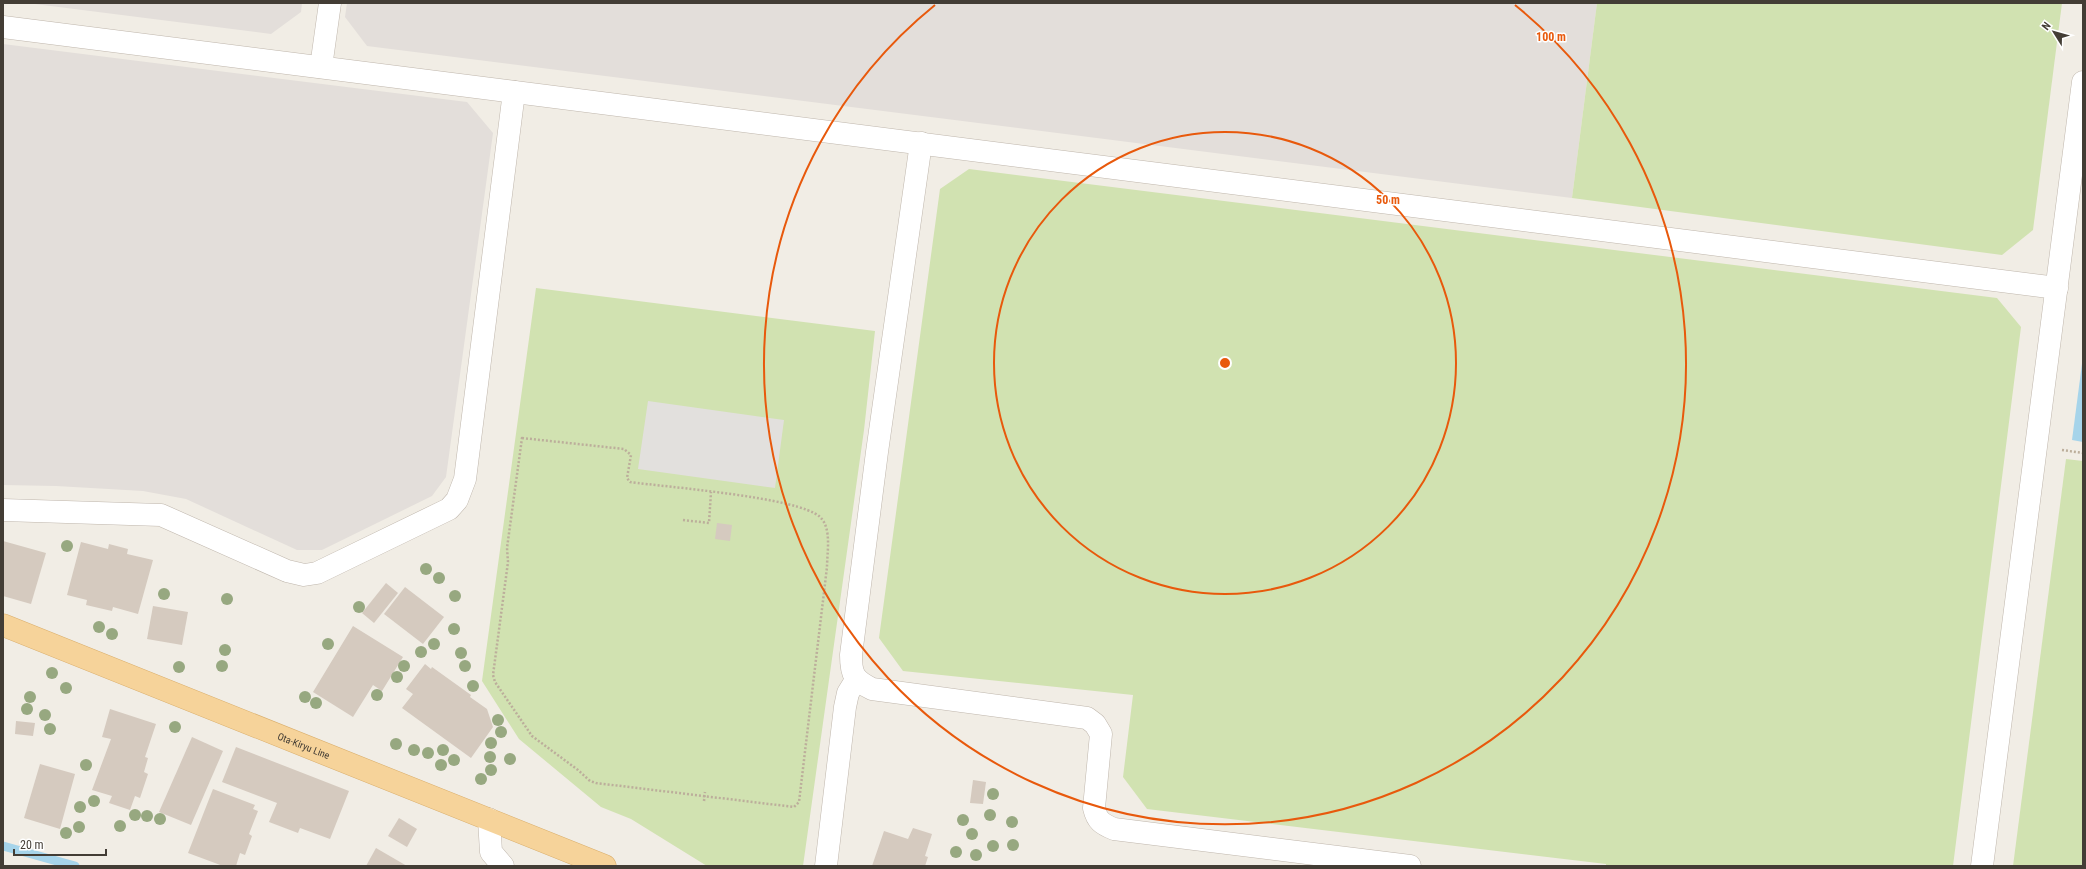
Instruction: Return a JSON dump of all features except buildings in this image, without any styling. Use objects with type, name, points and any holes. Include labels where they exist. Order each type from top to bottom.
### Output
[{"type":"main road","name":"Ota-Kiryu Line","points":[[3,625],[605,866]]},
{"type":"street","points":[[321,67],[330,3]]},
{"type":"street","points":[[3,27],[2057,288]]},
{"type":"street","points":[[1982,866],[2083,82]]},
{"type":"street","points":[[3,510],[161,515],[287,571],[304,575],[317,573],[449,509],[457,500],[464,479],[514,92]]},
{"type":"street","points":[[921,143],[877,452],[851,655],[851,668],[856,680],[872,689],[1087,718],[1095,724],[1101,734],[1094,808],[1096,818],[1103,825],[1114,829],[1410,866]]},
{"type":"street","points":[[826,866],[845,707],[848,693],[856,680]]},
{"type":"street","points":[[489,819],[491,852],[496,864]]},
{"type":"path","points":[[522,438],[624,449],[631,455],[627,478],[630,482],[711,492],[770,500],[809,510],[821,518],[827,530],[827,567],[799,802],[794,807],[596,783],[590,781],[578,770],[532,736],[495,682],[493,675],[508,562],[507,548],[522,438]]},
{"type":"path","points":[[2060,450],[2083,453]]},
{"type":"path","points":[[683,520],[709,523],[711,492]]},
{"type":"path","points":[[704,792],[704,802]]},
{"type":"shaded area","points":[[27,3],[302,3],[301,12],[271,34]]},
{"type":"shaded area","points":[[347,3],[1597,3],[1572,198],[367,46],[345,17]]},
{"type":"shaded area","points":[[3,44],[467,102],[493,133],[446,477],[432,496],[322,550],[297,550],[186,499],[143,491],[56,486],[3,485]]},
{"type":"shaded area","points":[[648,401],[784,420],[775,488],[638,469]]},
{"type":"green space","points":[[1597,3],[2062,3],[2033,230],[2002,255],[1572,198]]},
{"type":"green space","points":[[969,169],[1997,298],[2021,327],[1953,866],[1606,866],[1606,864],[1147,809],[1123,777],[1133,695],[903,671],[879,638],[940,189]]},
{"type":"green space","points":[[536,288],[875,331],[864,430],[803,866],[707,866],[631,819],[601,807],[519,739],[482,681]]},
{"type":"green space","points":[[2066,459],[2083,461],[2083,866],[2013,866]]},
{"type":"water","points":[[2083,356],[2083,442],[2072,440]]},
{"type":"waterway","points":[[3,846],[75,866]]}]
